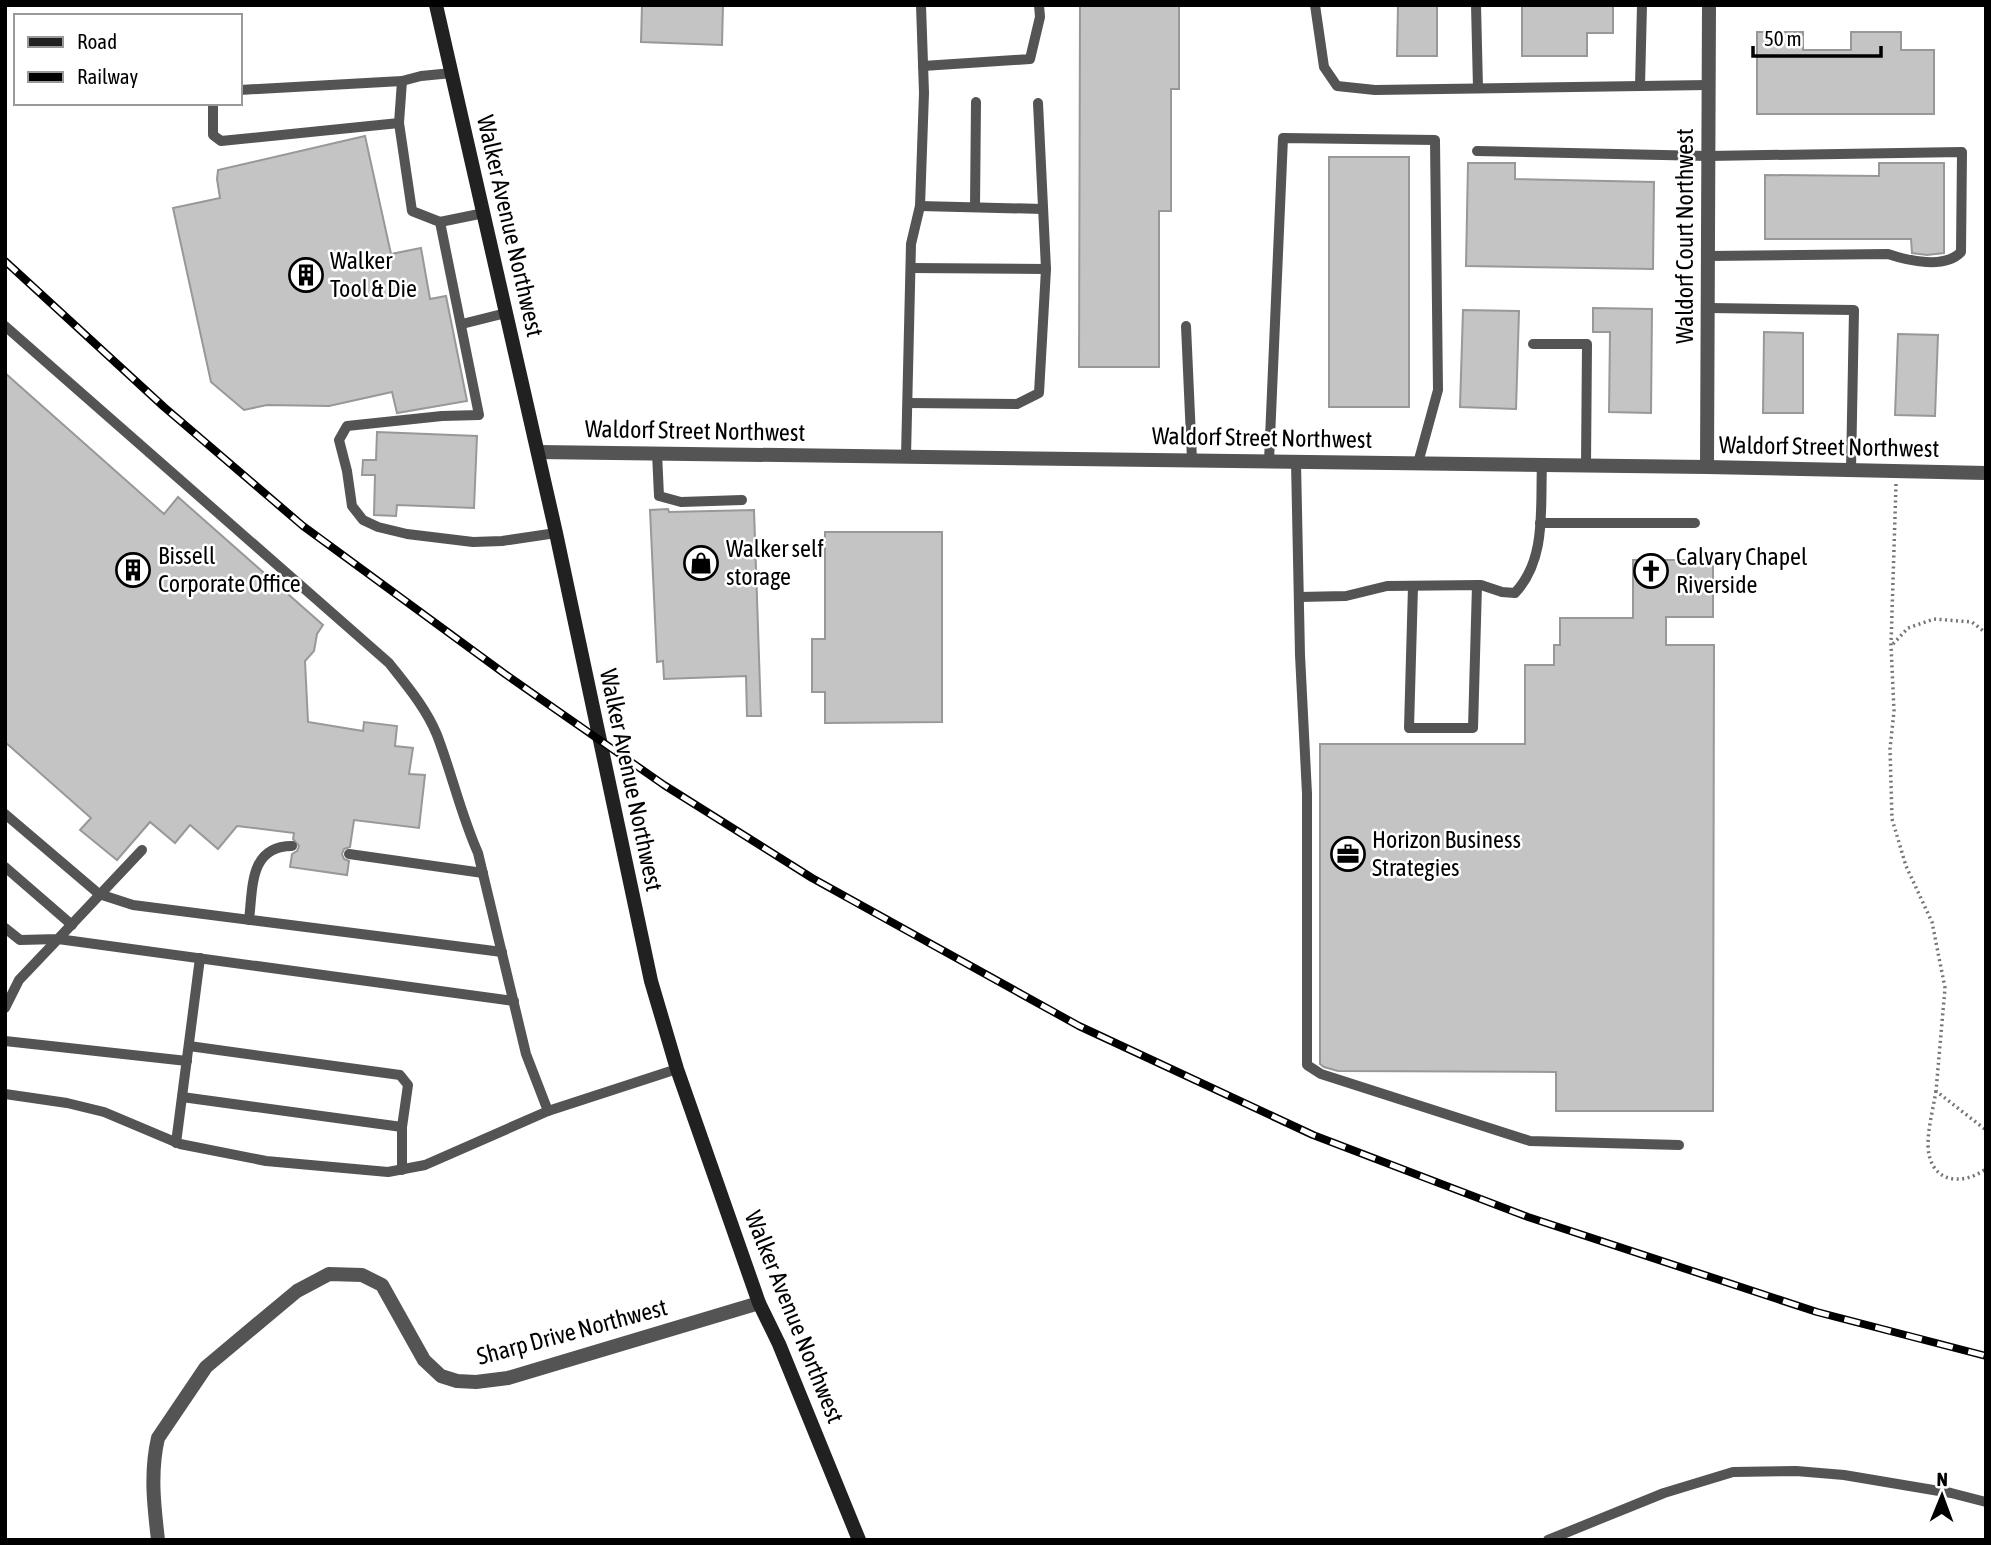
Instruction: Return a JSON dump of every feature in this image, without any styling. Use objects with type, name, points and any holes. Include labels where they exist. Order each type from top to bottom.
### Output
[{"type":"main road","name":"Walker Avenue Northwest","points":[[436,5],[556,533],[651,981],[677,1069],[759,1303],[779,1344],[859,1540]]},
{"type":"street","name":"Waldorf Court Northwest","points":[[1707,467],[1709,5]]},
{"type":"street","name":"Waldorf Street Northwest","points":[[538,452],[1586,465],[1986,473]]},
{"type":"street","name":"Sharp Drive Northwest","points":[[158,1540],[153,1490],[158,1438],[206,1367],[297,1291],[329,1274],[362,1275],[382,1285],[424,1360],[441,1376],[457,1381],[476,1382],[508,1378],[759,1303]]},
{"type":"lane","points":[[906,456],[911,244],[920,206],[923,66],[921,5]]},
{"type":"lane","points":[[923,66],[1030,59],[1040,16],[1039,5]]},
{"type":"lane","points":[[1315,5],[1324,67],[1337,86],[1375,90],[1708,85]]},
{"type":"lane","points":[[1476,5],[1479,89]]},
{"type":"lane","points":[[1640,86],[1642,5]]},
{"type":"lane","points":[[242,90],[402,81],[452,73]]},
{"type":"lane","points":[[402,81],[399,123],[412,211],[440,222],[484,213]]},
{"type":"lane","points":[[975,207],[976,102]]},
{"type":"lane","points":[[908,403],[1017,404],[1039,393],[1046,269],[1038,103]]},
{"type":"lane","points":[[212,105],[214,135],[221,141],[399,123]]},
{"type":"lane","points":[[1269,461],[1283,138],[1435,140],[1438,390],[1418,463]]},
{"type":"lane","points":[[1477,151],[1708,156],[1962,152],[1961,252],[1959,256],[1947,261],[1908,260],[1888,254],[1708,256]]},
{"type":"lane","points":[[920,206],[1043,209]]},
{"type":"lane","points":[[440,222],[479,415],[347,426],[338,440],[347,471],[352,506],[363,520],[378,527],[443,539],[502,541],[556,533]]},
{"type":"lane","points":[[911,268],[1046,269]]},
{"type":"lane","points":[[1708,308],[1854,310],[1851,470]]},
{"type":"lane","points":[[462,324],[506,313]]},
{"type":"lane","points":[[5,326],[389,663],[418,699],[436,734],[464,822],[478,853],[526,1054],[548,1111]]},
{"type":"lane","points":[[1186,326],[1192,460]]},
{"type":"lane","points":[[1533,344],[1587,344],[1586,465]]},
{"type":"lane","points":[[657,453],[659,496],[681,502],[742,500]]},
{"type":"lane","points":[[1296,462],[1307,794],[1307,1065],[1321,1074],[1530,1141],[1679,1145]]},
{"type":"lane","points":[[1299,597],[1346,596],[1387,586],[1477,585],[1515,593],[1524,583],[1536,556],[1542,465]]},
{"type":"lane","points":[[1540,523],[1695,523]]},
{"type":"lane","points":[[1413,586],[1409,728],[1473,727],[1477,585]]},
{"type":"lane","points":[[5,814],[99,894],[133,905],[502,952]]},
{"type":"lane","points":[[249,920],[257,865],[269,851],[282,846],[292,846]]},
{"type":"lane","points":[[5,1009],[8,997],[19,981],[142,850]]},
{"type":"lane","points":[[349,854],[483,873]]},
{"type":"lane","points":[[5,867],[72,925]]},
{"type":"lane","points":[[5,928],[20,940],[58,939],[514,1001]]},
{"type":"lane","points":[[176,1143],[200,958]]},
{"type":"lane","points":[[5,1041],[187,1060]]},
{"type":"lane","points":[[188,1046],[400,1074],[408,1085],[402,1128],[402,1170]]},
{"type":"lane","points":[[5,1094],[67,1103],[104,1112],[176,1143],[266,1161],[388,1172],[425,1165],[548,1111],[677,1069]]},
{"type":"lane","points":[[182,1097],[402,1128]]},
{"type":"lane","points":[[1548,1540],[1664,1493],[1733,1472],[1796,1471],[1844,1475],[1951,1493],[1986,1502]]},
{"type":"path","points":[[1896,471],[1891,645],[1894,711],[1890,748],[1892,819],[1906,866],[1932,922],[1945,988],[1928,1146],[1932,1162],[1941,1176],[1953,1180],[1968,1179],[1986,1168]]},
{"type":"path","points":[[1891,645],[1908,628],[1934,619],[1972,622],[1986,633]]},
{"type":"path","points":[[1936,1091],[1986,1130]]},
{"type":"building","points":[[642,5],[723,5],[722,45],[641,42]]},
{"type":"building","points":[[1080,5],[1179,5],[1179,89],[1171,89],[1171,211],[1159,211],[1159,367],[1079,367]]},
{"type":"building","points":[[1398,5],[1437,5],[1437,56],[1397,56]]},
{"type":"building","points":[[1522,5],[1613,5],[1613,33],[1587,33],[1587,56],[1522,56]]},
{"type":"building","points":[[1757,32],[1803,32],[1803,50],[1851,50],[1851,32],[1901,32],[1901,50],[1934,50],[1934,114],[1757,114]]},
{"type":"building","name":"Walker Tool & Die","points":[[365,136],[391,254],[421,248],[430,299],[446,296],[467,401],[397,413],[392,392],[329,406],[267,405],[244,410],[211,382],[173,208],[220,198],[218,170]]},
{"type":"building","points":[[1329,157],[1409,157],[1409,407],[1329,407]]},
{"type":"building","points":[[1468,163],[1515,163],[1515,179],[1654,182],[1653,269],[1466,266]]},
{"type":"building","points":[[1879,163],[1944,163],[1944,253],[1912,253],[1911,239],[1765,239],[1765,175],[1879,176]]},
{"type":"building","points":[[1593,308],[1652,309],[1651,413],[1609,412],[1610,332],[1593,332]]},
{"type":"building","points":[[1463,310],[1519,311],[1516,409],[1460,407]]},
{"type":"building","points":[[1764,332],[1803,333],[1803,413],[1763,413]]},
{"type":"building","points":[[1898,334],[1938,335],[1935,416],[1895,415]]},
{"type":"building","name":"Bissell Corporate Office","points":[[5,373],[164,514],[178,497],[323,625],[317,634],[314,651],[305,661],[308,722],[363,731],[364,722],[397,726],[395,746],[413,748],[409,774],[425,775],[419,828],[354,820],[350,847],[344,849],[342,854],[344,859],[349,861],[347,875],[290,867],[292,854],[299,846],[293,839],[294,833],[237,826],[218,849],[190,825],[175,843],[150,822],[117,860],[80,830],[91,818],[5,742]]},
{"type":"building","points":[[377,432],[477,436],[474,508],[397,505],[396,516],[374,515],[375,475],[362,475],[363,460],[376,460]]},
{"type":"building","points":[[668,509],[669,512],[754,510],[761,716],[747,716],[746,676],[664,679],[663,661],[657,662],[650,510]]},
{"type":"building","points":[[825,532],[942,532],[942,722],[825,723],[825,692],[812,692],[812,639],[825,639]]},
{"type":"building","points":[[1633,560],[1713,560],[1713,617],[1666,617],[1666,645],[1714,645],[1713,1111],[1556,1111],[1556,1072],[1338,1071],[1324,1067],[1320,1064],[1320,744],[1525,744],[1525,665],[1554,665],[1554,645],[1560,645],[1560,618],[1633,618]]},
{"type":"railway","points":[[5,261],[164,407],[303,526],[505,674],[664,785],[812,878],[1079,1026],[1313,1135],[1528,1217],[1817,1312],[1986,1356]]},
{"type":"place","name":"Walker Tool & Die","points":[[306,275]]},
{"type":"place","name":"Walker self storage","points":[[701,563]]},
{"type":"place","name":"Bissell Corporate Office","points":[[133,570]]},
{"type":"place","name":"Calvary Chapel Riverside","points":[[1651,571]]},
{"type":"place","name":"Horizon Business Strategies","points":[[1348,854]]}]
